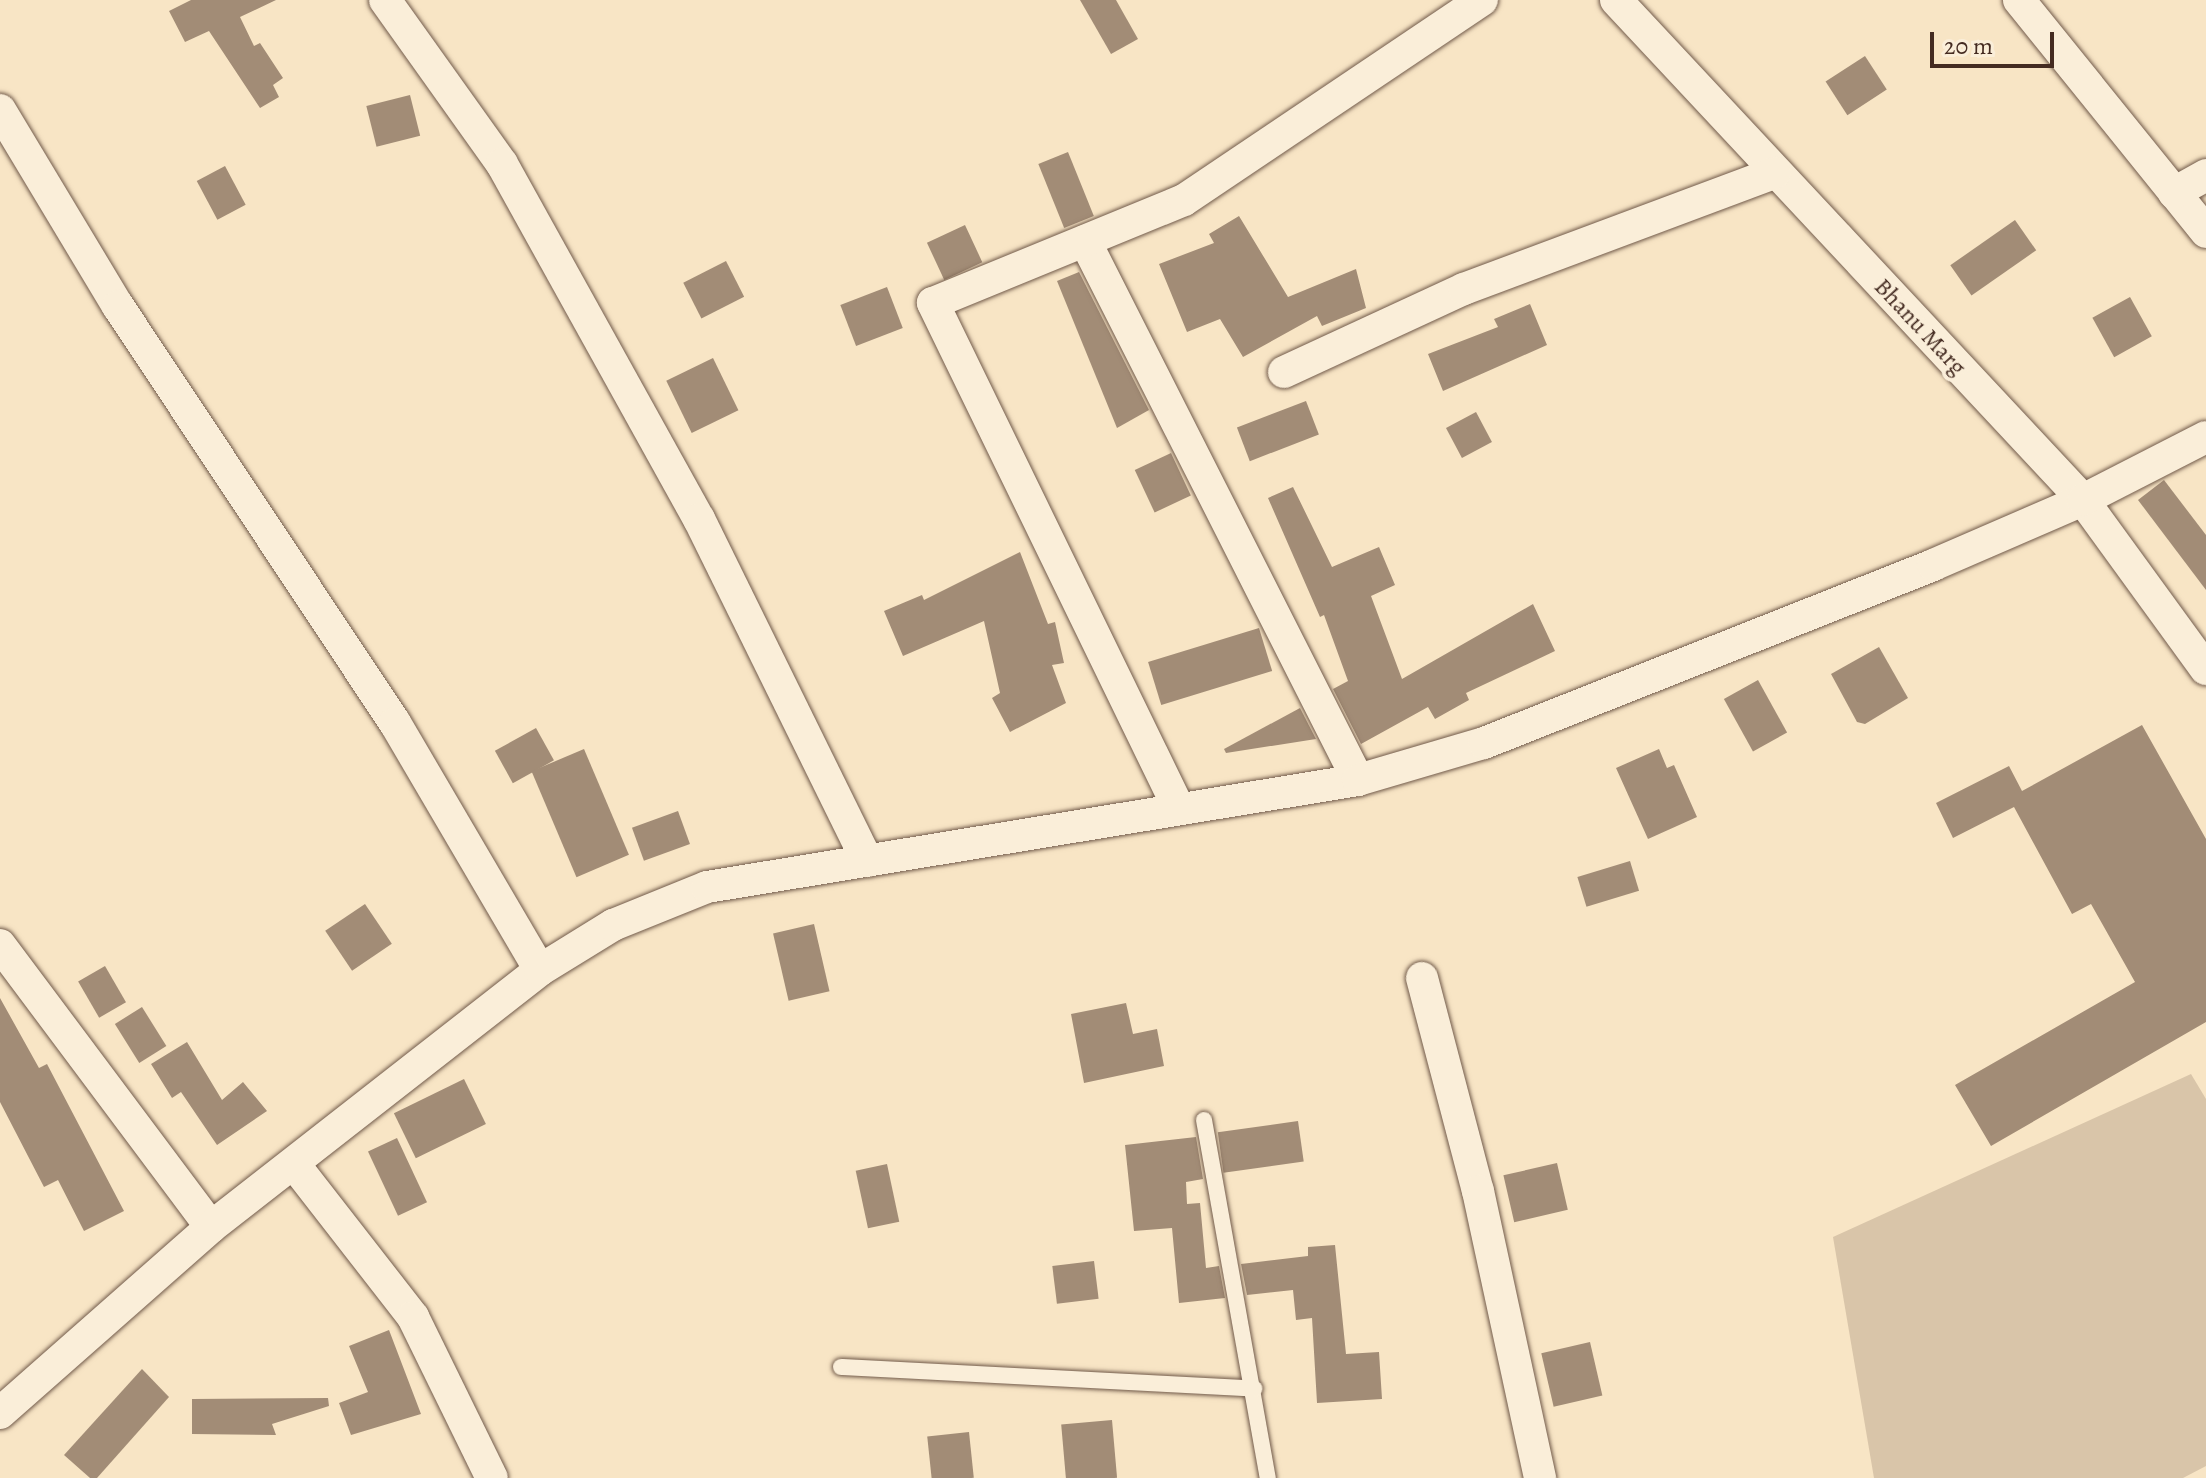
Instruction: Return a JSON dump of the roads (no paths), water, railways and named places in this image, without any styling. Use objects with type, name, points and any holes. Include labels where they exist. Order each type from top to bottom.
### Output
[{"type":"street","points":[[385,0],[502,164],[699,519],[867,861]]},
{"type":"street","points":[[1179,809],[933,303],[1184,200],[1482,0]]},
{"type":"street","name":"Bhanu Marg","points":[[1616,0],[2083,500],[2206,669]]},
{"type":"street","points":[[2019,0],[2206,232]]},
{"type":"street","points":[[0,110],[118,306],[395,723],[540,970]]},
{"type":"street","points":[[1284,372],[1464,289],[1775,173]]},
{"type":"street","points":[[2174,193],[2206,175]]},
{"type":"street","points":[[1085,241],[1358,780]]},
{"type":"street","points":[[0,1413],[211,1227],[540,970],[613,925],[707,887],[1358,780],[1484,743],[1625,690],[2083,500],[2206,437]]},
{"type":"street","points":[[0,945],[211,1227]]},
{"type":"street","points":[[1422,978],[1478,1191],[1540,1478]]},
{"type":"street","points":[[294,1164],[413,1317],[492,1478]]},
{"type":"lane","points":[[1204,1120],[1268,1478]]},
{"type":"lane","points":[[841,1367],[1254,1389]]}]
